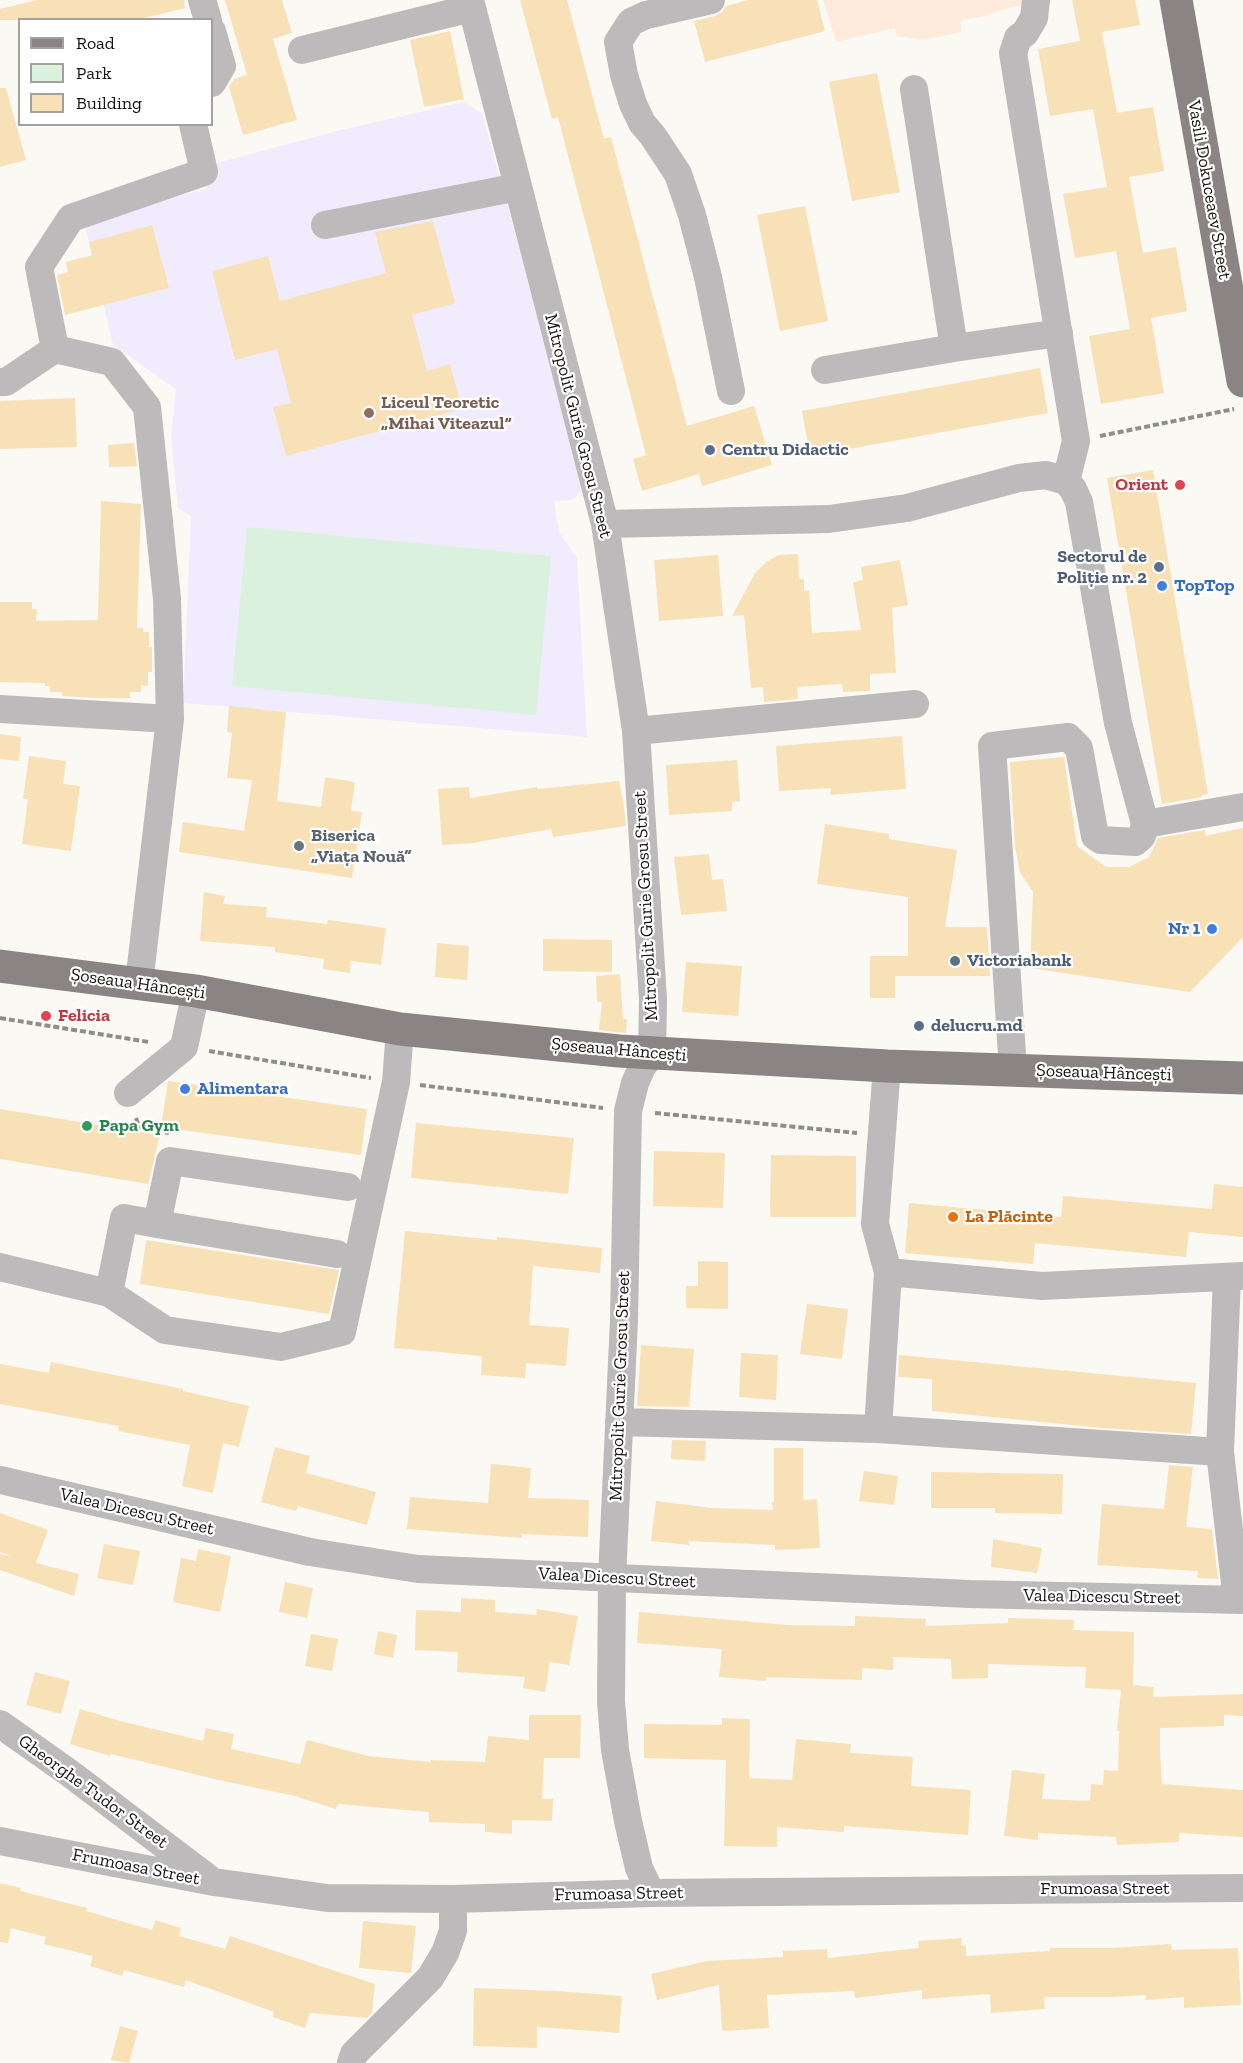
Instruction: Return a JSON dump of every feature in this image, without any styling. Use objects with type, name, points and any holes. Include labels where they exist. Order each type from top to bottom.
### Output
[{"type":"main road","name":"Vasili Dokuceaev Street","points":[[1176,0],[1237,313],[1243,381]]},
{"type":"main road","name":"Șoseaua Hâncești","points":[[0,966],[196,992],[399,1029],[652,1054],[887,1066],[1243,1078]]},
{"type":"street","points":[[202,0],[207,18]]},
{"type":"street","points":[[711,0],[646,15],[631,22],[618,42],[624,75],[633,104],[642,123],[678,174],[692,215],[708,277],[731,391]]},
{"type":"street","points":[[1036,0],[1034,18],[1025,33],[1018,38],[1013,53],[1076,441],[1066,481]]},
{"type":"street","points":[[302,50],[471,4]]},
{"type":"street","name":"Mitropolit Gurie Grosu Street","points":[[471,4],[605,524],[636,731],[653,999],[652,1054],[642,1067],[635,1083],[628,1111],[624,1320],[612,1578],[611,1701],[615,1750],[628,1821],[639,1868],[651,1893]]},
{"type":"street","points":[[213,34],[222,66],[213,81]]},
{"type":"street","points":[[914,88],[954,348]]},
{"type":"street","points":[[55,349],[39,267],[71,218],[204,172],[194,126]]},
{"type":"street","points":[[326,225],[518,187]]},
{"type":"street","points":[[825,370],[1059,333]]},
{"type":"street","points":[[0,382],[6,382],[55,349],[112,362],[147,407],[168,599],[170,719],[139,984]]},
{"type":"street","points":[[605,524],[829,519],[907,508],[1019,478],[1046,475],[1066,481],[1073,489],[1079,502],[1118,723],[1145,824],[1142,836],[1135,842],[1101,840],[1095,836],[1084,787],[1079,748],[1068,737],[992,746],[1013,1070]]},
{"type":"street","points":[[636,731],[915,704]]},
{"type":"street","points":[[0,709],[170,719]]},
{"type":"street","points":[[1145,824],[1243,807]]},
{"type":"street","points":[[128,1093],[184,1047],[196,992]]},
{"type":"street","points":[[0,1267],[109,1293],[165,1330],[281,1347],[342,1332],[396,1082],[399,1029]]},
{"type":"street","points":[[878,1429],[888,1272],[875,1224],[887,1066]]},
{"type":"street","points":[[157,1224],[170,1161],[348,1187]]},
{"type":"street","points":[[109,1293],[124,1218],[337,1254]]},
{"type":"street","points":[[888,1272],[1042,1286],[1235,1276],[1220,1452],[1240,1600]]},
{"type":"street","points":[[619,1422],[878,1429],[1220,1452]]},
{"type":"street","name":"Valea Dicescu Street","points":[[0,1480],[310,1552],[418,1569],[970,1594],[1240,1600]]},
{"type":"street","name":"Gheorghe Tudor Street","points":[[0,1724],[214,1882]]},
{"type":"street","name":"Frumoasa Street","points":[[0,1841],[214,1882],[327,1898],[453,1899],[651,1893],[1243,1888]]},
{"type":"street","points":[[351,2063],[354,2054],[361,2046],[430,1978],[445,1953],[453,1931],[453,1899]]},
{"type":"path","points":[[1076,441],[1243,407]]},
{"type":"path","points":[[0,1018],[396,1082],[628,1111],[881,1136]]},
{"type":"path","points":[[128,1093],[139,1127],[172,1134],[170,1161]]},
{"type":"shaded area","points":[[823,0],[1031,0],[1032,3],[961,20],[961,32],[924,40],[896,36],[895,28],[836,42]]},
{"type":"shaded area","name":"Liceul Teoretic „Mihai Viteazul“","points":[[463,102],[482,113],[584,484],[584,489],[572,500],[554,501],[559,532],[577,558],[587,737],[183,703],[191,516],[178,508],[171,437],[176,389],[113,345],[84,220],[206,189],[217,163],[337,131]]},
{"type":"green space","points":[[247,527],[551,556],[536,715],[232,686]]},
{"type":"building","points":[[37,0],[184,0],[185,8],[144,18],[18,18],[18,20],[0,20],[0,9]]},
{"type":"building","points":[[225,0],[282,0],[292,33],[273,39],[297,120],[243,135],[229,87],[234,79],[247,75]]},
{"type":"building","points":[[520,0],[567,0],[604,139],[611,137],[687,426],[754,406],[772,465],[702,486],[699,474],[642,491],[633,459],[646,455],[558,117],[552,119]]},
{"type":"building","points":[[748,0],[817,0],[825,31],[705,62],[694,21],[715,16],[726,6]]},
{"type":"building","points":[[1072,0],[1135,0],[1140,25],[1102,32],[1117,113],[1153,107],[1164,171],[1129,177],[1143,253],[1176,247],[1187,311],[1151,318],[1164,393],[1101,404],[1089,336],[1130,329],[1116,251],[1075,258],[1063,194],[1107,187],[1093,109],[1050,116],[1038,49],[1080,41]]},
{"type":"building","points":[[450,31],[464,99],[424,107],[410,40]]},
{"type":"building","points":[[877,73],[900,192],[852,201],[829,82]]},
{"type":"building","points":[[0,88],[6,88],[26,160],[0,167]]},
{"type":"building","points":[[805,206],[828,321],[780,331],[757,215]]},
{"type":"building","points":[[433,221],[455,303],[412,315],[427,371],[450,364],[462,409],[286,456],[273,407],[291,403],[277,349],[235,360],[212,271],[268,256],[280,301],[386,273],[375,232]]},
{"type":"building","points":[[152,225],[169,288],[65,315],[57,275],[68,272],[66,262],[92,255],[89,242]]},
{"type":"building","points":[[1040,368],[1048,413],[810,456],[802,411]]},
{"type":"building","points":[[75,398],[77,447],[0,449],[0,401]]},
{"type":"building","points":[[134,443],[137,466],[109,467],[108,445]]},
{"type":"building","points":[[1153,470],[1208,794],[1162,804],[1107,478]]},
{"type":"building","points":[[101,501],[141,504],[137,628],[143,628],[143,632],[149,632],[149,647],[152,647],[152,672],[148,672],[148,686],[141,685],[141,692],[130,692],[130,698],[98,698],[62,696],[62,692],[50,692],[50,686],[45,686],[45,683],[0,682],[0,602],[32,602],[32,609],[37,609],[36,621],[98,620]]},
{"type":"building","points":[[798,554],[799,579],[804,579],[804,591],[809,590],[812,633],[861,630],[853,582],[863,580],[861,567],[900,560],[908,605],[892,608],[896,673],[870,674],[870,691],[843,692],[842,684],[797,687],[798,699],[764,702],[763,687],[751,688],[744,615],[732,616],[755,573],[766,562],[779,555]]},
{"type":"building","points":[[718,555],[723,616],[659,621],[654,560]]},
{"type":"building","points":[[229,706],[286,712],[277,801],[321,807],[325,777],[355,782],[351,811],[362,812],[352,878],[179,852],[183,822],[244,831],[252,780],[227,778],[232,733],[227,732]]},
{"type":"building","points":[[0,734],[21,737],[19,761],[0,759]]},
{"type":"building","points":[[902,736],[906,789],[830,795],[831,788],[779,791],[776,746]]},
{"type":"building","points":[[29,756],[66,761],[63,784],[80,786],[71,851],[22,844],[28,799],[23,799]]},
{"type":"building","points":[[1064,757],[1077,846],[1106,867],[1129,867],[1149,857],[1158,838],[1205,830],[1205,836],[1243,828],[1243,937],[1190,992],[1030,968],[1033,892],[1020,872],[1015,847],[1010,762]]},
{"type":"building","points":[[737,760],[740,801],[732,802],[732,811],[669,815],[666,765]]},
{"type":"building","points":[[619,781],[626,826],[553,837],[551,829],[473,843],[442,845],[438,789],[469,787],[470,798],[537,787],[537,789]]},
{"type":"building","points":[[825,824],[889,834],[889,839],[957,850],[945,927],[987,927],[990,976],[895,976],[895,998],[870,998],[870,956],[908,956],[908,897],[817,884]]},
{"type":"building","points":[[709,854],[712,880],[723,879],[727,911],[681,915],[674,857]]},
{"type":"building","points":[[204,892],[225,896],[223,904],[267,907],[266,917],[327,924],[328,920],[386,928],[381,965],[351,961],[350,973],[323,969],[324,959],[275,952],[275,947],[200,941]]},
{"type":"building","points":[[543,939],[612,940],[612,972],[543,971]]},
{"type":"building","points":[[437,943],[469,946],[467,980],[435,977]]},
{"type":"building","points":[[686,962],[742,966],[738,1016],[682,1012]]},
{"type":"building","points":[[620,974],[623,1019],[627,1019],[626,1033],[599,1030],[602,1002],[597,1002],[596,976]]},
{"type":"building","points":[[168,1081],[367,1109],[361,1155],[161,1127]]},
{"type":"building","points":[[0,1109],[160,1135],[148,1184],[0,1159]]},
{"type":"building","points":[[416,1123],[574,1138],[568,1194],[411,1178]]},
{"type":"building","points":[[654,1151],[725,1153],[723,1208],[653,1206]]},
{"type":"building","points":[[771,1155],[856,1156],[856,1217],[770,1217]]},
{"type":"building","points":[[1214,1184],[1243,1187],[1243,1237],[1189,1232],[1186,1257],[1035,1243],[1033,1264],[905,1253],[909,1203],[1061,1217],[1063,1196],[1212,1209]]},
{"type":"building","points":[[405,1231],[497,1240],[497,1237],[602,1248],[600,1273],[533,1266],[529,1325],[569,1328],[566,1366],[526,1363],[525,1378],[481,1375],[482,1356],[394,1348]]},
{"type":"building","points":[[146,1240],[339,1270],[329,1314],[140,1284]]},
{"type":"building","points":[[698,1261],[728,1262],[728,1309],[686,1308],[686,1286],[698,1286]]},
{"type":"building","points":[[807,1304],[848,1309],[842,1359],[800,1354]]},
{"type":"building","points":[[641,1345],[694,1349],[689,1407],[637,1406]]},
{"type":"building","points":[[741,1353],[778,1355],[776,1400],[739,1397]]},
{"type":"building","points":[[899,1355],[1196,1383],[1191,1434],[1103,1428],[932,1411],[932,1379],[898,1377]]},
{"type":"building","points":[[51,1362],[183,1389],[183,1391],[249,1406],[239,1447],[223,1443],[213,1493],[182,1486],[190,1445],[118,1431],[119,1426],[0,1404],[0,1364],[49,1373]]},
{"type":"building","points":[[672,1440],[706,1441],[705,1461],[671,1459]]},
{"type":"building","points":[[275,1447],[310,1456],[306,1473],[376,1492],[367,1525],[298,1506],[296,1511],[261,1502]]},
{"type":"building","points":[[774,1448],[803,1448],[803,1500],[817,1499],[820,1548],[775,1550],[775,1545],[689,1541],[689,1545],[651,1541],[656,1501],[712,1508],[773,1510]]},
{"type":"building","points":[[491,1464],[531,1468],[528,1498],[589,1500],[588,1537],[522,1534],[522,1538],[407,1529],[410,1497],[488,1503]]},
{"type":"building","points":[[1169,1465],[1193,1467],[1186,1527],[1212,1529],[1218,1579],[1197,1578],[1198,1571],[1097,1565],[1102,1504],[1164,1509]]},
{"type":"building","points":[[864,1471],[898,1476],[894,1505],[859,1501]]},
{"type":"building","points":[[931,1472],[1063,1474],[1062,1514],[995,1513],[995,1508],[931,1508]]},
{"type":"building","points":[[0,1513],[48,1530],[36,1563],[79,1574],[74,1596],[0,1570],[0,1554],[11,1556],[0,1552]]},
{"type":"building","points":[[993,1539],[1042,1548],[1037,1573],[991,1567]]},
{"type":"building","points":[[104,1544],[140,1551],[133,1585],[97,1578]]},
{"type":"building","points":[[198,1549],[231,1556],[220,1612],[173,1602],[181,1558],[196,1561]]},
{"type":"building","points":[[285,1582],[313,1588],[307,1618],[279,1612]]},
{"type":"building","points":[[461,1598],[495,1600],[495,1612],[536,1615],[537,1609],[578,1616],[569,1665],[550,1662],[545,1692],[523,1688],[525,1677],[457,1672],[458,1652],[415,1650],[416,1610],[461,1612]]},
{"type":"building","points":[[639,1612],[787,1625],[855,1626],[855,1616],[926,1619],[925,1626],[1008,1623],[1008,1618],[1074,1620],[1073,1630],[1134,1632],[1133,1685],[1154,1687],[1153,1697],[1243,1694],[1243,1716],[1224,1715],[1224,1726],[1160,1728],[1160,1751],[1162,1784],[1243,1790],[1243,1837],[1179,1833],[1179,1842],[1117,1845],[1116,1837],[1038,1833],[1038,1840],[1004,1836],[1012,1770],[1045,1774],[1042,1799],[1090,1801],[1091,1784],[1103,1785],[1104,1770],[1118,1771],[1119,1731],[1117,1731],[1121,1690],[1085,1688],[1086,1667],[988,1664],[988,1678],[952,1679],[951,1659],[893,1657],[893,1670],[862,1668],[862,1680],[766,1677],[766,1681],[719,1677],[722,1649],[637,1643]]},
{"type":"building","points":[[378,1631],[397,1635],[393,1658],[374,1654]]},
{"type":"building","points":[[311,1634],[338,1639],[332,1671],[305,1666]]},
{"type":"building","points":[[35,1672],[70,1681],[61,1714],[26,1705]]},
{"type":"building","points":[[80,1709],[203,1741],[206,1728],[234,1734],[231,1749],[300,1764],[307,1740],[368,1756],[431,1762],[431,1760],[485,1762],[488,1736],[529,1740],[529,1715],[581,1715],[580,1758],[544,1758],[542,1799],[553,1799],[552,1821],[512,1820],[512,1834],[485,1832],[485,1824],[429,1822],[429,1812],[338,1804],[336,1809],[291,1795],[111,1754],[110,1756],[70,1744]]},
{"type":"building","points":[[722,1718],[750,1719],[749,1778],[792,1780],[796,1739],[851,1744],[850,1753],[913,1757],[911,1786],[971,1790],[968,1835],[844,1826],[844,1832],[777,1827],[777,1847],[724,1846],[726,1760],[644,1758],[644,1724],[722,1725]]},
{"type":"building","points":[[0,1883],[21,1888],[20,1891],[87,1908],[86,1911],[152,1930],[155,1920],[181,1928],[179,1936],[225,1949],[230,1936],[375,1984],[372,2012],[367,2018],[310,2013],[305,2028],[273,2017],[274,2012],[186,1980],[184,1987],[124,1970],[122,1976],[90,1966],[93,1956],[44,1944],[46,1937],[11,1928],[8,1943],[0,1942]]},
{"type":"building","points":[[363,1921],[416,1926],[411,1973],[359,1968]]},
{"type":"building","points":[[962,1938],[961,1945],[966,1946],[966,1956],[1050,1951],[1050,1948],[1113,1948],[1171,1944],[1172,1950],[1238,1948],[1241,2005],[1184,2008],[1184,1997],[1146,2000],[1146,1995],[1044,1997],[1045,2009],[991,2013],[990,1994],[922,1999],[922,1990],[855,1998],[854,1991],[767,1995],[769,2028],[722,2031],[719,1985],[657,2000],[651,1974],[707,1961],[783,1957],[783,1951],[827,1949],[828,1958],[919,1948],[918,1941]]},
{"type":"building","points":[[474,1988],[622,1996],[619,2033],[537,2027],[537,2048],[473,2046]]},
{"type":"building","points":[[120,2026],[138,2031],[129,2063],[111,2060]]},
{"type":"place","name":"Liceul Teoretic „Mihai Viteazul“","points":[[369,413]]},
{"type":"place","name":"Centru Didactic","points":[[710,450]]},
{"type":"place","name":"Orient","points":[[1180,485]]},
{"type":"place","name":"Sectorul de Poliție nr. 2","points":[[1159,567]]},
{"type":"place","name":"TopTop","points":[[1162,586]]},
{"type":"place","name":"Biserica „Viața Nouă”","points":[[299,846]]},
{"type":"place","name":"Nr 1","points":[[1212,929]]},
{"type":"place","name":"Victoriabank","points":[[955,961]]},
{"type":"place","name":"Felicia","points":[[46,1016]]},
{"type":"place","name":"delucru.md","points":[[919,1026]]},
{"type":"place","name":"Alimentara","points":[[185,1089]]},
{"type":"place","name":"Papa Gym","points":[[87,1126]]},
{"type":"place","name":"La Plăcinte","points":[[953,1217]]}]
